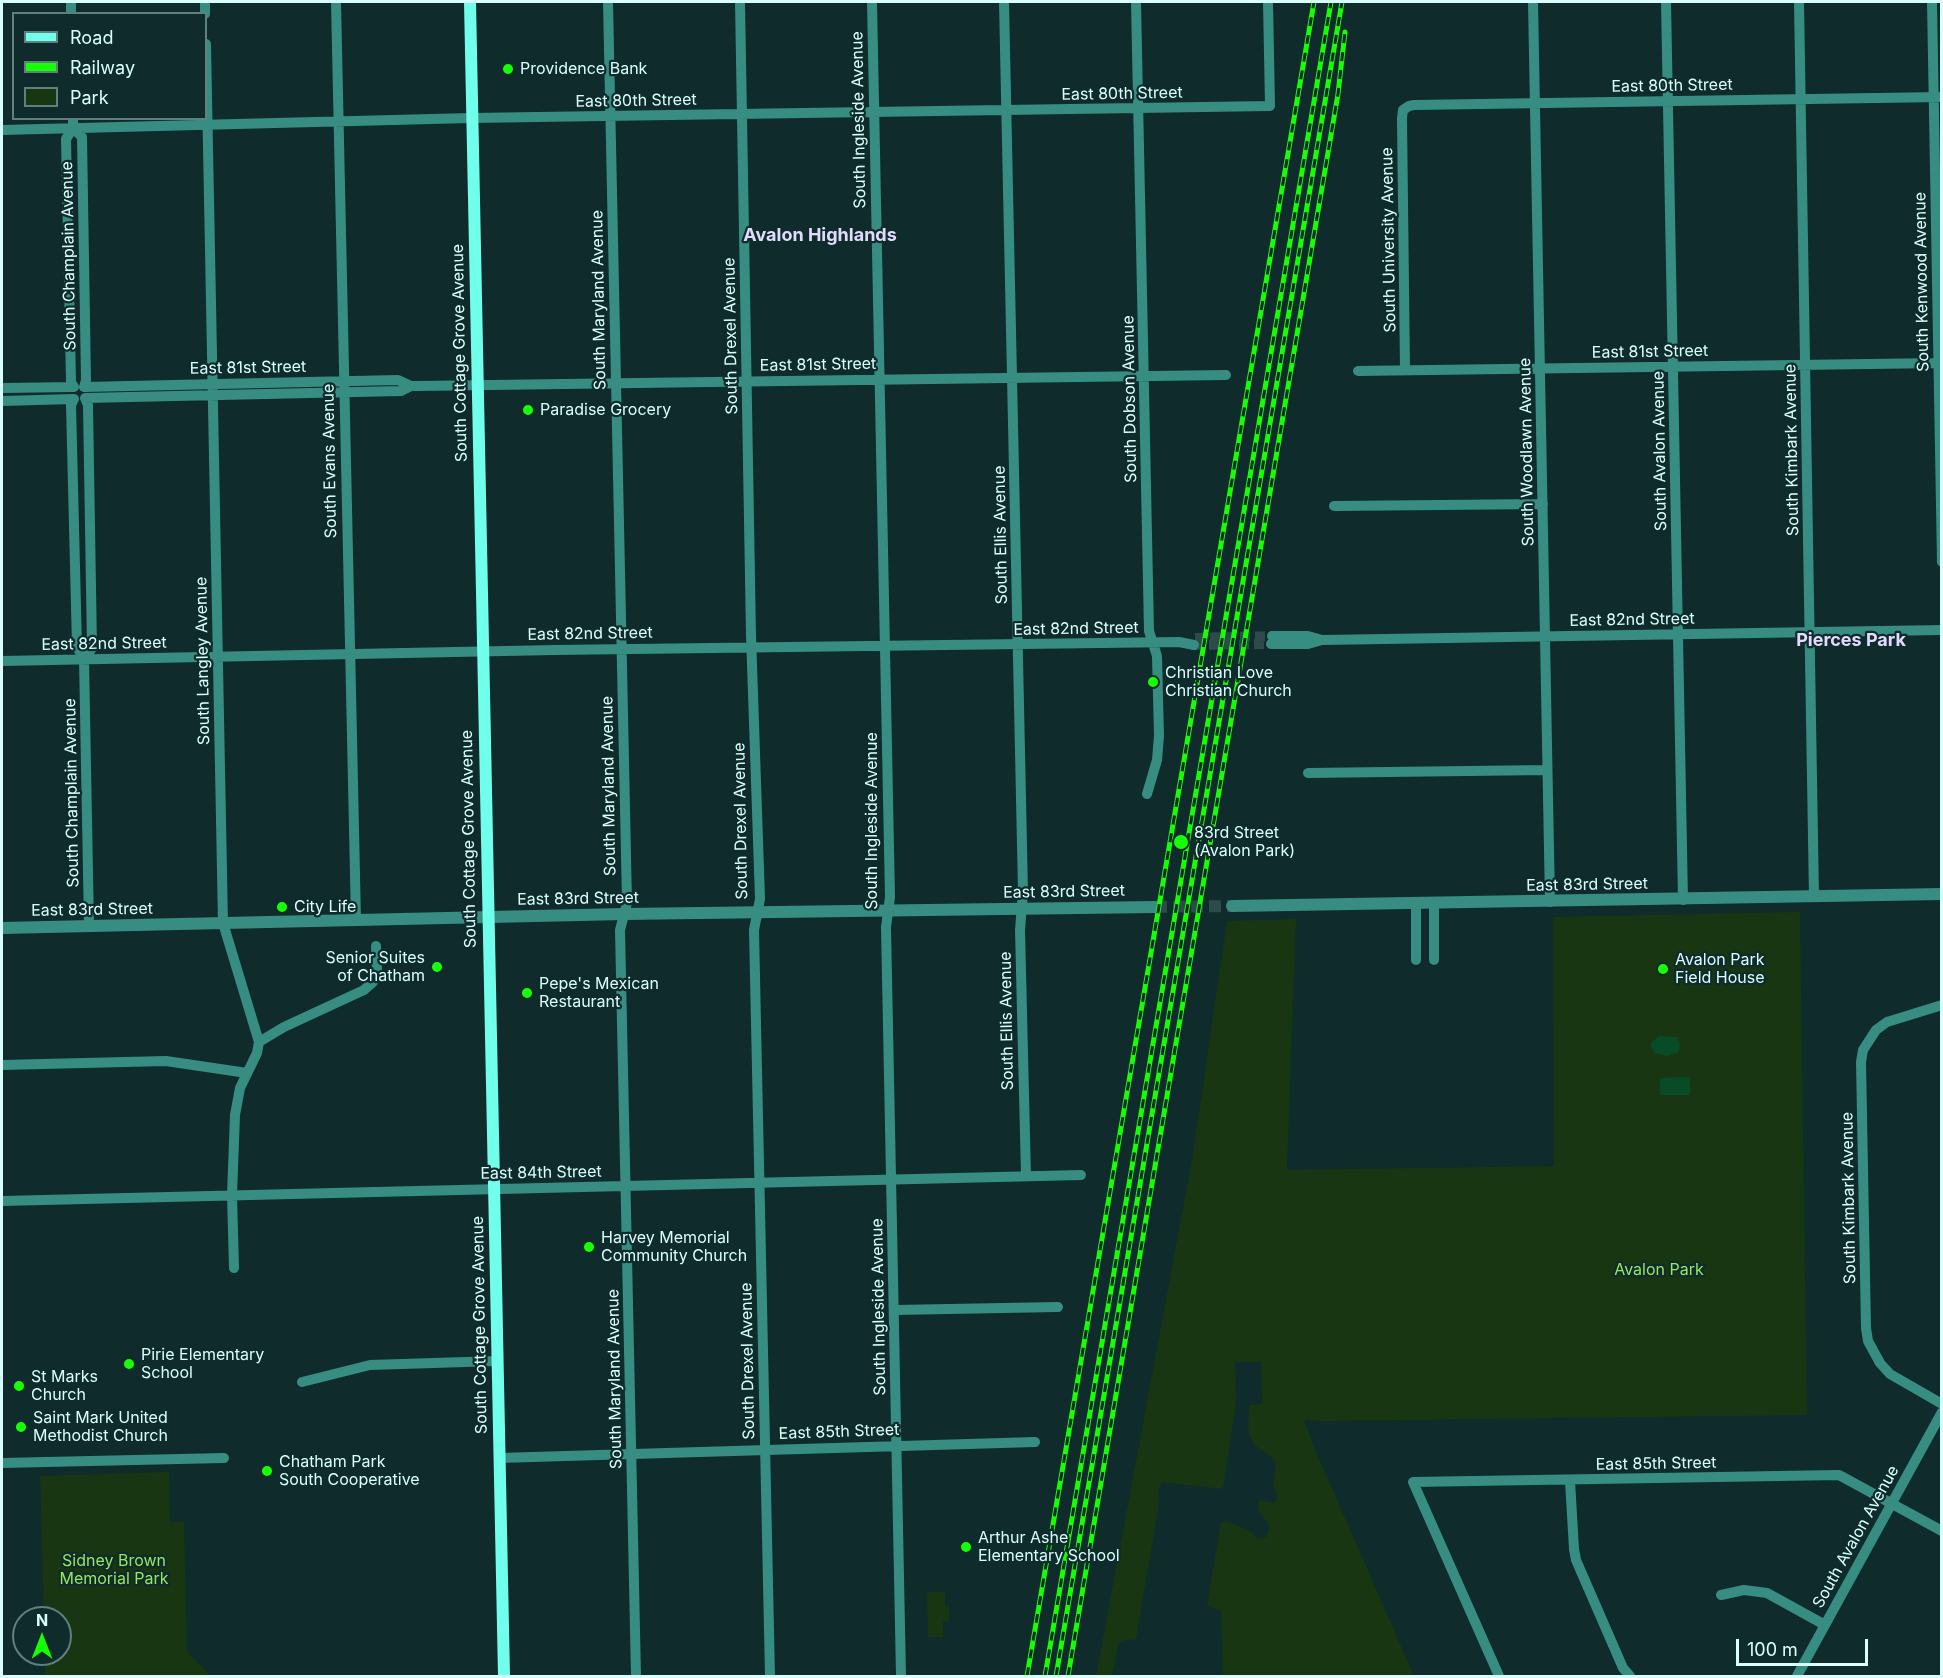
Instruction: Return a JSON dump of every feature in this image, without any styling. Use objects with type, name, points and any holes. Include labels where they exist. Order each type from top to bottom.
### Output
[{"type":"main road","name":"South Cottage Grove Avenue","points":[[470,2],[504,1677]]},
{"type":"street","name":"South Evans Avenue","points":[[336,2],[356,920]]},
{"type":"street","name":"South Maryland Avenue","points":[[608,2],[627,903],[620,930],[636,1677]]},
{"type":"street","name":"South Drexel Avenue","points":[[740,2],[752,647],[760,899],[754,930],[770,1677]]},
{"type":"street","name":"South Ingleside Avenue","points":[[872,2],[890,897],[886,927],[901,1677]]},
{"type":"street","name":"South Ellis Avenue","points":[[1004,2],[1023,892],[1020,930],[1026,1176]]},
{"type":"street","name":"South Dobson Avenue","points":[[1136,2],[1149,621],[1157,656],[1159,736],[1157,760],[1147,794]]},
{"type":"street","name":"East 80th Street","points":[[2,130],[73,123],[207,125],[471,118],[1270,106],[1268,2]]},
{"type":"street","name":"South Woodlawn Avenue","points":[[1533,2],[1550,902]]},
{"type":"street","name":"South Avalon Avenue","points":[[1666,2],[1683,900]]},
{"type":"street","name":"South Kimbark Avenue","points":[[1799,2],[1814,897]]},
{"type":"street","name":"South Kenwood Avenue","points":[[1932,2],[1937,97],[1941,562]]},
{"type":"street","name":"East 80th Street","points":[[1403,110],[1414,105],[1937,97]]},
{"type":"street","name":"South University Avenue","points":[[1403,110],[1405,370]]},
{"type":"street","name":"South Langley Avenue","points":[[207,120],[223,923],[259,1042]]},
{"type":"street","name":"South Champlain Avenue","points":[[73,123],[82,137],[86,380],[79,387],[71,382],[66,139],[73,123]]},
{"type":"street","points":[[69,250],[84,249]]},
{"type":"street","name":"East 81st Street","points":[[1358,371],[1940,363]]},
{"type":"street","name":"East 81st Street","points":[[2,388],[212,384],[343,387],[401,391],[411,386],[1226,375]]},
{"type":"street","points":[[79,387],[88,393],[80,399]]},
{"type":"street","name":"East 81st Street","points":[[2,401],[213,396],[343,387]]},
{"type":"street","name":"South Champlain Avenue","points":[[84,659],[92,648],[88,405],[80,399],[71,405],[76,647],[84,659],[89,926]]},
{"type":"street","points":[[1334,506],[1543,504]]},
{"type":"street","points":[[74,535],[90,534]]},
{"type":"street","name":"East 82nd Street","points":[[1271,640],[1308,636],[1322,640],[1941,630]]},
{"type":"street","name":"East 82nd Street","points":[[2,661],[482,651],[1195,641]]},
{"type":"street","points":[[1308,773],[1547,770]]},
{"type":"street","name":"East 83rd Street","points":[[1232,906],[1416,905],[1941,894]]},
{"type":"street","points":[[1434,904],[1434,960]]},
{"type":"street","points":[[1416,905],[1416,960]]},
{"type":"street","name":"East 83rd Street","points":[[2,928],[624,914],[1155,907]]},
{"type":"street","points":[[234,1268],[232,1195],[235,1115],[240,1088],[257,1053],[259,1042],[284,1027],[364,990],[373,982],[376,970],[376,946]]},
{"type":"street","name":"South Kimbark Avenue","points":[[1941,1005],[1887,1022],[1868,1039],[1861,1062],[1866,1328],[1869,1341],[1880,1363],[1890,1374],[1941,1404]]},
{"type":"street","points":[[2,1065],[166,1061],[247,1073]]},
{"type":"street","name":"East 84th Street","points":[[2,1201],[1081,1175]]},
{"type":"street","points":[[894,1310],[1058,1307]]},
{"type":"street","points":[[302,1382],[370,1365],[497,1361]]},
{"type":"street","name":"South Avalon Avenue","points":[[1797,1677],[1941,1412]]},
{"type":"street","name":"East 85th Street","points":[[499,1458],[1035,1442]]},
{"type":"street","points":[[2,1463],[224,1458]]},
{"type":"street","name":"East 85th Street","points":[[1499,1677],[1413,1482],[1839,1476],[1892,1504]]},
{"type":"street","points":[[1570,1481],[1576,1560],[1623,1668],[1630,1677]]},
{"type":"street","points":[[1892,1504],[1941,1531]]},
{"type":"street","points":[[1721,1595],[1744,1590],[1767,1593],[1825,1625]]},
{"type":"green space","name":"Avalon Park","points":[[1800,912],[1807,1415],[1304,1420],[1414,1676],[1223,1676],[1221,1611],[1207,1605],[1221,1522],[1229,1522],[1253,1533],[1256,1538],[1267,1537],[1269,1528],[1258,1510],[1258,1503],[1260,1500],[1274,1503],[1277,1499],[1273,1487],[1276,1464],[1271,1457],[1254,1445],[1248,1430],[1249,1405],[1262,1404],[1261,1362],[1235,1362],[1236,1403],[1223,1489],[1162,1482],[1158,1489],[1159,1504],[1136,1639],[1121,1641],[1118,1645],[1112,1676],[1096,1676],[1192,1160],[1227,921],[1296,919],[1287,1170],[1554,1166],[1553,917]]},
{"type":"green space","name":"Sidney Brown Memorial Park","points":[[169,1472],[170,1522],[184,1522],[187,1651],[211,1676],[45,1676],[45,1666],[72,1666],[72,1606],[44,1606],[40,1476]]},
{"type":"green space","points":[[927,1592],[945,1592],[945,1606],[949,1606],[949,1621],[943,1621],[943,1637],[928,1637]]},
{"type":"shaded area","points":[[1659,1036],[1677,1037],[1680,1044],[1679,1051],[1667,1056],[1655,1053],[1651,1043]]},
{"type":"shaded area","points":[[1690,1077],[1690,1095],[1660,1095],[1660,1078]]},
{"type":"tunnel","points":[[1195,638],[1272,636]]},
{"type":"tunnel","points":[[1194,645],[1271,644]]},
{"type":"tunnel","points":[[1155,907],[1232,906]]},
{"type":"railway","points":[[1027,1676],[1314,2]]},
{"type":"railway","points":[[1045,1676],[1331,2]]},
{"type":"railway","points":[[1056,1676],[1342,2]]},
{"type":"railway","points":[[1068,1676],[1338,94],[1345,32]]},
{"type":"place","name":"Providence Bank","points":[[508,69]]},
{"type":"place","name":"Paradise Grocery","points":[[528,410]]},
{"type":"place","name":"Christian Love Christian Church","points":[[1153,682]]},
{"type":"place","name":"83rd Street (Avalon Park)","points":[[1181,842]]},
{"type":"place","name":"City Life","points":[[282,907]]},
{"type":"place","name":"Senior Suites of Chatham","points":[[437,967]]},
{"type":"place","name":"Avalon Park Field House","points":[[1663,969]]},
{"type":"place","name":"Pepe's Mexican Restaurant","points":[[527,993]]},
{"type":"place","name":"Harvey Memorial Community Church","points":[[589,1247]]},
{"type":"place","name":"Pirie Elementary School","points":[[129,1364]]},
{"type":"place","name":"St Marks Church","points":[[19,1386]]},
{"type":"place","name":"Saint Mark United Methodist Church","points":[[21,1427]]},
{"type":"place","name":"Chatham Park South Cooperative","points":[[267,1471]]},
{"type":"place","name":"Arthur Ashe Elementary School","points":[[966,1547]]},
{"type":"district","name":"Avalon Highlands","points":[[820,236]]},
{"type":"district","name":"Pierces Park","points":[[1851,641]]}]
